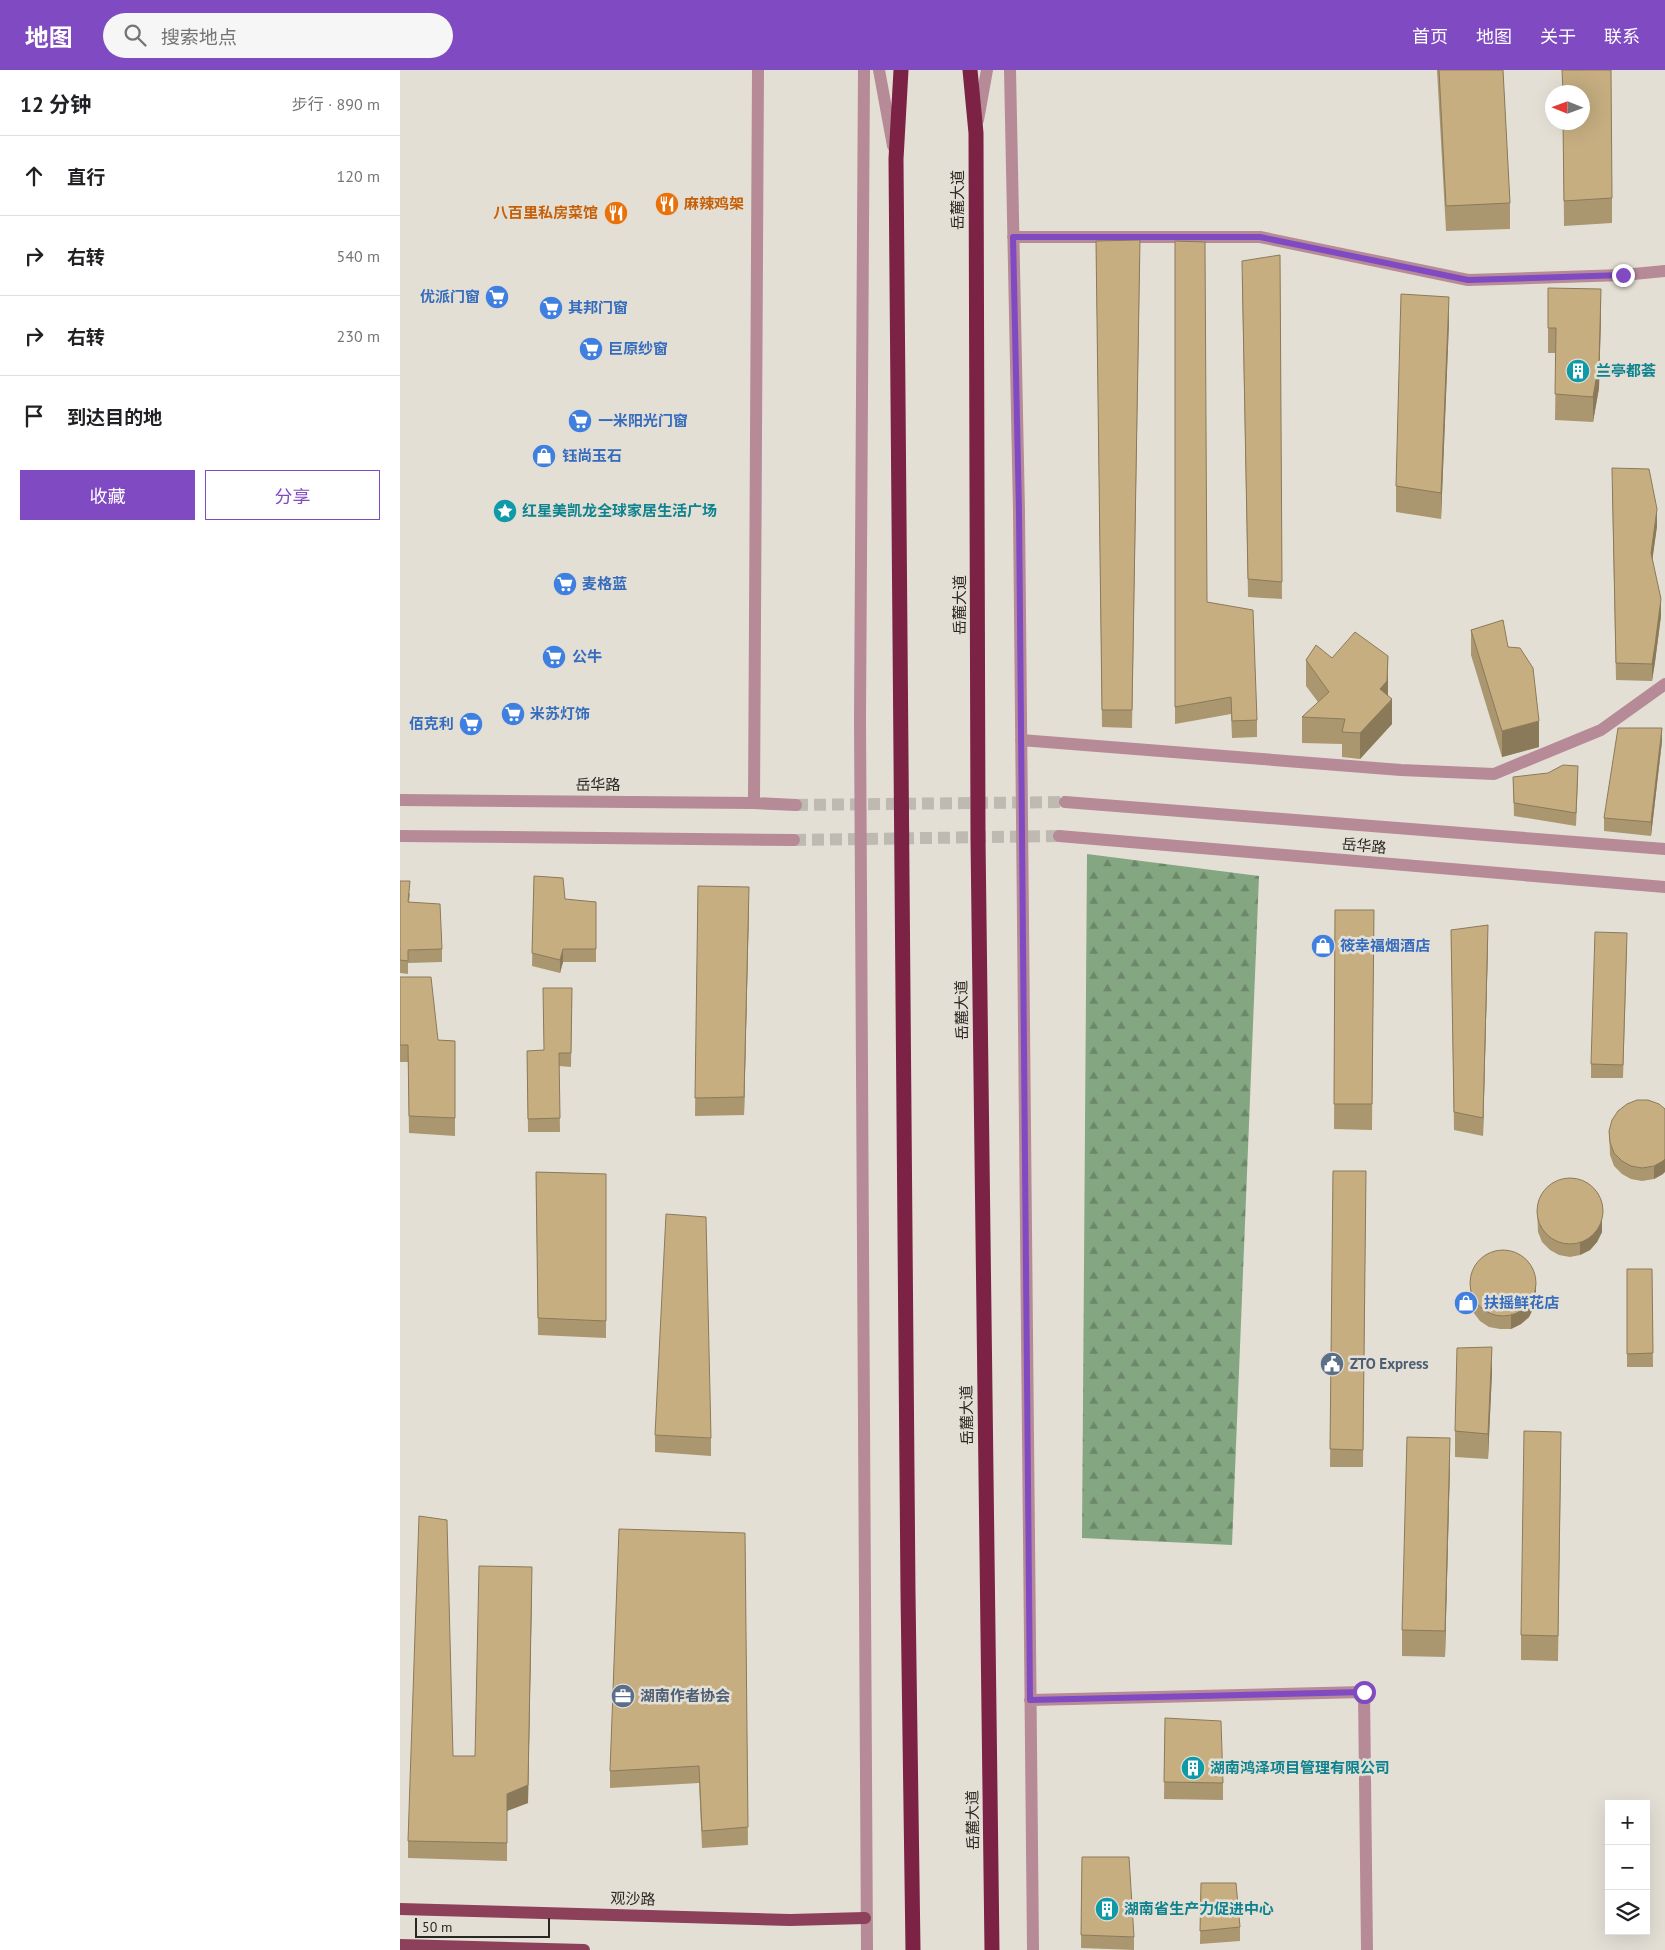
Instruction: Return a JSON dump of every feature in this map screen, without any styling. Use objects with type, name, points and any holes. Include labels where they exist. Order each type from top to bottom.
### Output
[{"type":"highway","points":[[900,70],[896,159],[908,1583],[913,1950]]},
{"type":"highway","name":"岳麓大道","points":[[970,70],[976,133],[978,829],[992,1950]]},
{"type":"main road","name":"观沙路","points":[[400,1909],[790,1920],[866,1918]]},
{"type":"main road","points":[[400,1945],[584,1950]]},
{"type":"street","points":[[754,803],[758,70]]},
{"type":"street","points":[[864,70],[860,729],[866,1950]]},
{"type":"street","points":[[879,70],[896,159]]},
{"type":"street","points":[[976,133],[987,70]]},
{"type":"street","points":[[1010,70],[1019,511],[1033,1950]]},
{"type":"street","points":[[1013,237],[1260,237],[1468,280],[1623,275],[1665,271]]},
{"type":"street","points":[[1021,740],[1401,770],[1494,774],[1601,730],[1665,684]]},
{"type":"street","name":"岳华路","points":[[400,800],[796,805]]},
{"type":"street","name":"岳华路","points":[[1064,802],[1665,849]]},
{"type":"street","points":[[400,836],[794,840]]},
{"type":"street","name":"岳华路","points":[[1060,836],[1665,887]]},
{"type":"street","points":[[1030,1700],[1364,1692],[1367,1950]]},
{"type":"green space","points":[[1087,854],[1259,876],[1232,1545],[1082,1538]]},
{"type":"building","points":[[1439,70],[1503,70],[1510,203],[1446,206]]},
{"type":"building","points":[[1562,70],[1611,70],[1612,198],[1564,201],[1563,130],[1590,130],[1590,85],[1563,85]]},
{"type":"building","points":[[1140,240],[1132,710],[1102,710],[1096,241]]},
{"type":"building","points":[[1175,241],[1205,242],[1207,602],[1253,610],[1257,720],[1232,721],[1231,697],[1175,707]]},
{"type":"building","points":[[1280,255],[1282,582],[1248,579],[1242,261]]},
{"type":"building","name":"兰亭都荟","points":[[1548,288],[1601,289],[1599,363],[1593,397],[1555,394],[1556,328],[1548,328]]},
{"type":"building","points":[[1401,294],[1449,297],[1441,493],[1396,486]]},
{"type":"building","points":[[1612,468],[1649,469],[1657,509],[1651,553],[1661,599],[1652,664],[1616,663]]},
{"type":"building","points":[[1503,620],[1508,647],[1520,648],[1533,668],[1539,721],[1502,731],[1471,630]]},
{"type":"building","points":[[1355,632],[1388,656],[1387,681],[1380,689],[1392,699],[1360,733],[1342,732],[1345,719],[1302,717],[1329,692],[1306,660],[1316,645],[1332,658]]},
{"type":"building","points":[[1618,728],[1662,728],[1651,822],[1604,818]]},
{"type":"building","points":[[1563,765],[1578,766],[1576,813],[1514,803],[1513,777],[1548,773]]},
{"type":"building","points":[[534,876],[563,878],[565,899],[596,902],[596,949],[563,949],[560,960],[532,953]]},
{"type":"building","points":[[400,881],[410,881],[408,902],[440,904],[442,949],[408,950],[408,961],[400,960]]},
{"type":"building","points":[[698,886],[749,887],[744,1097],[695,1098]]},
{"type":"building","points":[[1335,910],[1374,910],[1372,1104],[1334,1104]]},
{"type":"building","points":[[1488,925],[1483,1118],[1454,1112],[1451,930]]},
{"type":"building","points":[[1595,932],[1627,933],[1623,1065],[1591,1064]]},
{"type":"building","points":[[400,977],[431,977],[438,1040],[455,1041],[455,1118],[409,1116],[408,1045],[400,1045]]},
{"type":"building","points":[[543,988],[572,988],[571,1053],[559,1053],[560,1118],[528,1119],[527,1051],[544,1050]]},
{"type":"building","points":[[1637,1100],[1648,1100],[1659,1104],[1665,1109],[1665,1159],[1654,1166],[1642,1168],[1631,1166],[1614,1153],[1609,1131],[1612,1120],[1618,1111],[1627,1104]]},
{"type":"building","points":[[1333,1171],[1366,1171],[1363,1450],[1330,1449]]},
{"type":"building","points":[[536,1172],[606,1174],[606,1321],[538,1318]]},
{"type":"building","points":[[1570,1178],[1582,1181],[1593,1188],[1600,1199],[1603,1211],[1600,1223],[1593,1234],[1582,1241],[1570,1244],[1558,1241],[1547,1234],[1540,1223],[1537,1211],[1540,1199],[1547,1188],[1558,1181]]},
{"type":"building","points":[[666,1214],[706,1217],[711,1438],[655,1435]]},
{"type":"building","points":[[1503,1250],[1516,1252],[1526,1260],[1534,1270],[1536,1283],[1534,1296],[1526,1306],[1516,1314],[1503,1316],[1490,1314],[1480,1306],[1472,1296],[1470,1283],[1472,1270],[1480,1260],[1490,1252]]},
{"type":"building","points":[[1627,1269],[1652,1269],[1653,1353],[1627,1354]]},
{"type":"building","points":[[1492,1347],[1488,1434],[1455,1431],[1457,1348]]},
{"type":"building","points":[[1524,1431],[1561,1432],[1558,1636],[1521,1635]]},
{"type":"building","points":[[1407,1437],[1450,1438],[1445,1631],[1402,1630]]},
{"type":"building","points":[[419,1516],[447,1520],[453,1756],[475,1756],[479,1566],[532,1567],[528,1785],[507,1794],[507,1843],[408,1841]]},
{"type":"building","points":[[619,1529],[745,1533],[748,1827],[702,1831],[699,1766],[610,1771]]},
{"type":"building","name":"湖南鸿泽项目管理有限公司","points":[[1165,1718],[1221,1721],[1223,1783],[1164,1782]]},
{"type":"building","name":"湖南省生产力促进中心","points":[[1082,1857],[1129,1857],[1134,1937],[1081,1935]]},
{"type":"building","points":[[1201,1883],[1236,1883],[1240,1927],[1200,1931]]},
{"type":"tunnel","points":[[796,805],[1065,802]]},
{"type":"tunnel","points":[[794,840],[1059,836]]},
{"type":"place","name":"麻辣鸡架","points":[[667,204]]},
{"type":"place","name":"八百里私房菜馆","points":[[616,213]]},
{"type":"place","name":"优派门窗","points":[[497,297]]},
{"type":"place","name":"其邦门窗","points":[[551,308]]},
{"type":"place","name":"巨原纱窗","points":[[591,349]]},
{"type":"place","name":"兰亭都荟","points":[[1578,371]]},
{"type":"place","name":"一米阳光门窗","points":[[580,421]]},
{"type":"place","name":"钰尚玉石","points":[[544,456]]},
{"type":"place","name":"红星美凯龙全球家居生活广场","points":[[505,511]]},
{"type":"place","name":"麦格蓝","points":[[565,584]]},
{"type":"place","name":"公牛","points":[[554,657]]},
{"type":"place","name":"米苏灯饰","points":[[513,714]]},
{"type":"place","name":"佰克利","points":[[471,724]]},
{"type":"place","name":"筱幸福烟酒店","points":[[1323,946]]},
{"type":"place","name":"扶摇鲜花店","points":[[1466,1303]]},
{"type":"place","name":"ZTO Express","points":[[1332,1364]]},
{"type":"place","name":"湖南作者协会","points":[[623,1696]]},
{"type":"place","name":"湖南鸿泽项目管理有限公司","points":[[1193,1768]]},
{"type":"place","name":"湖南省生产力促进中心","points":[[1107,1909]]},
{"type":"route","points":[[1364,1692],[1030,1700],[1019,511],[1013,237],[1260,237],[1468,280],[1623,275]]}]
